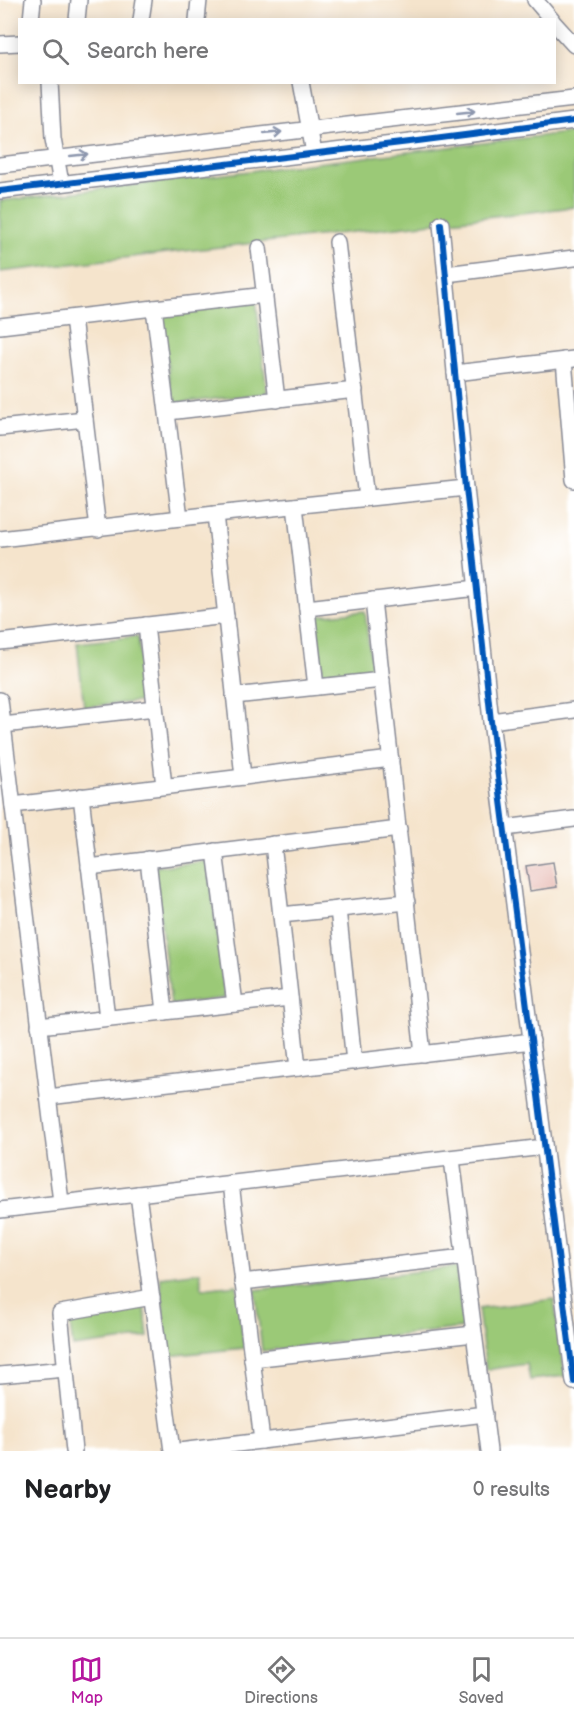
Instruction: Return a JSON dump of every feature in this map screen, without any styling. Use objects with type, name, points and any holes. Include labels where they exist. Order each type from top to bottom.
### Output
[{"type":"street","points":[[31,18],[33,0]]},
{"type":"street","points":[[76,18],[79,0]]},
{"type":"street","points":[[141,18],[144,0]]},
{"type":"street","points":[[197,18],[199,0]]},
{"type":"street","points":[[535,0],[550,18]]},
{"type":"street","points":[[556,24],[574,45]]},
{"type":"street","points":[[0,44],[18,42]]},
{"type":"street","points":[[50,84],[50,120],[61,183]]},
{"type":"street","points":[[302,84],[314,153]]},
{"type":"street","points":[[0,165],[574,99]]},
{"type":"street","points":[[0,191],[574,121]]},
{"type":"street","points":[[441,224],[491,721],[544,1148],[566,1262],[574,1382]]},
{"type":"street","points":[[337,242],[367,498]]},
{"type":"street","points":[[259,248],[277,400]]},
{"type":"street","points":[[446,274],[574,258]]},
{"type":"street","points":[[0,326],[265,295]]},
{"type":"street","points":[[154,308],[180,518]]},
{"type":"street","points":[[73,318],[98,529]]},
{"type":"street","points":[[455,373],[569,359],[574,480]]},
{"type":"street","points":[[168,412],[356,390]]},
{"type":"street","points":[[0,428],[85,419]]},
{"type":"street","points":[[0,539],[466,488]]},
{"type":"street","points":[[295,506],[316,687]]},
{"type":"street","points":[[215,514],[243,777]]},
{"type":"street","points":[[307,608],[477,588]]},
{"type":"street","points":[[374,600],[423,1054]]},
{"type":"street","points":[[0,642],[226,616]]},
{"type":"street","points":[[146,625],[164,786]]},
{"type":"street","points":[[234,696],[382,680]]},
{"type":"street","points":[[0,700],[61,1202]]},
{"type":"street","points":[[3,725],[155,708]]},
{"type":"street","points":[[491,721],[574,710]]},
{"type":"street","points":[[13,805],[391,759]]},
{"type":"street","points":[[81,796],[107,1018]]},
{"type":"street","points":[[505,828],[574,819]]},
{"type":"street","points":[[89,867],[399,829]]},
{"type":"street","points":[[273,844],[298,1068]]},
{"type":"street","points":[[215,852],[235,1004]]},
{"type":"street","points":[[148,860],[165,1012]]},
{"type":"street","points":[[281,915],[407,902]]},
{"type":"street","points":[[338,909],[354,1062]]},
{"type":"street","points":[[39,1026],[290,998]]},
{"type":"street","points":[[48,1097],[532,1041]]},
{"type":"street","points":[[0,1210],[544,1148]]},
{"type":"street","points":[[452,1159],[489,1451]]},
{"type":"street","points":[[231,1183],[262,1441]]},
{"type":"street","points":[[138,1194],[172,1451]]},
{"type":"street","points":[[242,1282],[464,1257]]},
{"type":"street","points":[[74,1451],[60,1313],[152,1297]]},
{"type":"street","points":[[252,1359],[474,1334]]},
{"type":"street","points":[[0,1376],[64,1369]]},
{"type":"street","points":[[179,1451],[484,1414]]},
{"type":"green space","points":[[574,132],[574,207],[0,272],[0,201]]},
{"type":"green space","points":[[256,299],[267,393],[172,404],[161,310]]},
{"type":"green space","points":[[365,611],[372,673],[323,678],[316,616]]},
{"type":"green space","points":[[138,636],[145,701],[84,707],[77,643]]},
{"type":"green space","points":[[208,861],[225,998],[171,1005],[154,867]]},
{"type":"green space","points":[[456,1267],[463,1328],[262,1351],[255,1290]]},
{"type":"green space","points":[[200,1272],[202,1289],[237,1285],[244,1348],[168,1356],[160,1277]]},
{"type":"green space","points":[[554,1299],[565,1376],[530,1380],[527,1364],[486,1370],[478,1309]]},
{"type":"green space","points":[[144,1301],[148,1337],[73,1347],[68,1310]]},
{"type":"building","points":[[553,862],[557,887],[530,891],[526,866]]},
{"type":"cycle path","points":[[0,191],[574,121]]},
{"type":"cycle path","points":[[441,224],[491,721],[574,1382]]}]
